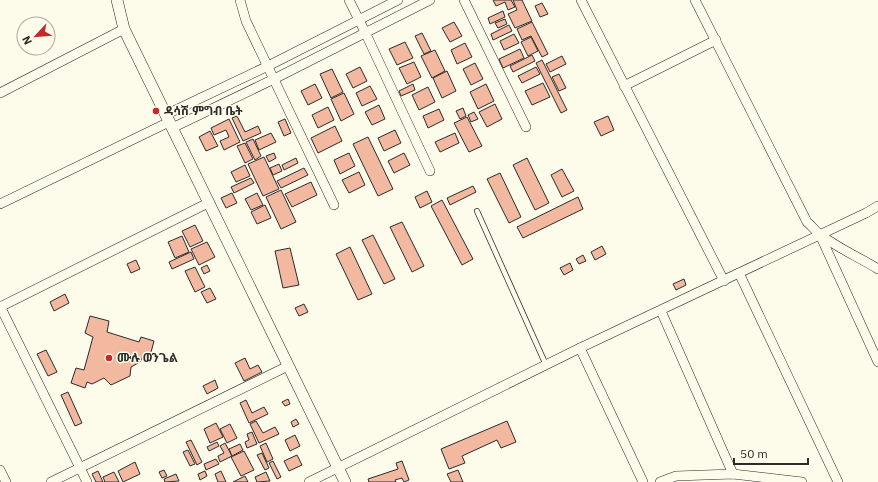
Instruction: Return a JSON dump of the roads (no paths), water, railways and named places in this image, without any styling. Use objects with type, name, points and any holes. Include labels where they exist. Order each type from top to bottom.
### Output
[{"type":"street","points":[[117,0],[124,29],[345,482]]},
{"type":"street","points":[[240,0],[246,21],[334,205]]},
{"type":"street","points":[[349,0],[366,32],[430,171]]},
{"type":"street","points":[[0,204],[169,122],[268,66],[398,0]]},
{"type":"street","points":[[169,122],[274,79],[430,0]]},
{"type":"street","points":[[464,0],[526,127]]},
{"type":"street","points":[[581,0],[724,281]]},
{"type":"street","points":[[695,0],[808,222],[820,235],[848,253],[862,259],[878,269]]},
{"type":"street","points":[[0,93],[124,29]]},
{"type":"street","points":[[624,86],[716,40]]},
{"type":"street","points":[[87,482],[0,306],[208,202]]},
{"type":"street","points":[[309,482],[580,348],[739,274],[878,206]]},
{"type":"street","points":[[820,235],[878,362]]},
{"type":"street","points":[[739,274],[838,482]]},
{"type":"street","points":[[661,310],[733,474]]},
{"type":"street","points":[[580,348],[643,482]]},
{"type":"street","points":[[51,482],[288,366]]},
{"type":"street","points":[[0,470],[6,482]]},
{"type":"street","points":[[660,482],[676,476],[733,474],[802,482]]},
{"type":"lane","points":[[477,211],[546,365]]},
{"type":"place","name":"ዳሳሽ ምግብ ቤት","points":[[156,111]]},
{"type":"place","name":"ሙሉ ወንጌል","points":[[109,358]]}]
